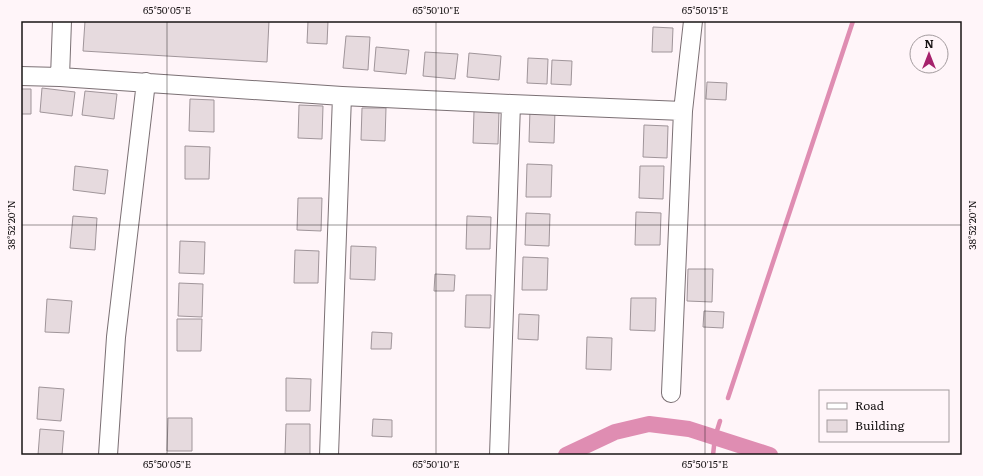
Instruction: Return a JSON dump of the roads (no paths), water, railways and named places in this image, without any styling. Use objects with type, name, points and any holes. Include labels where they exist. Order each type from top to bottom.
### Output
[{"type":"street","points":[[60,77],[62,21]]},
{"type":"street","points":[[671,393],[683,111],[693,21]]},
{"type":"street","points":[[21,76],[146,82],[342,96],[683,111]]},
{"type":"street","points":[[108,455],[116,337],[146,82]]},
{"type":"street","points":[[329,455],[342,96]]},
{"type":"street","points":[[499,455],[511,104]]},
{"type":"waterway","points":[[728,398],[853,21]]},
{"type":"waterway","points":[[713,455],[715,437],[720,421]]},
{"type":"waterway","points":[[566,455],[615,432],[649,424],[689,429],[770,455]]}]
